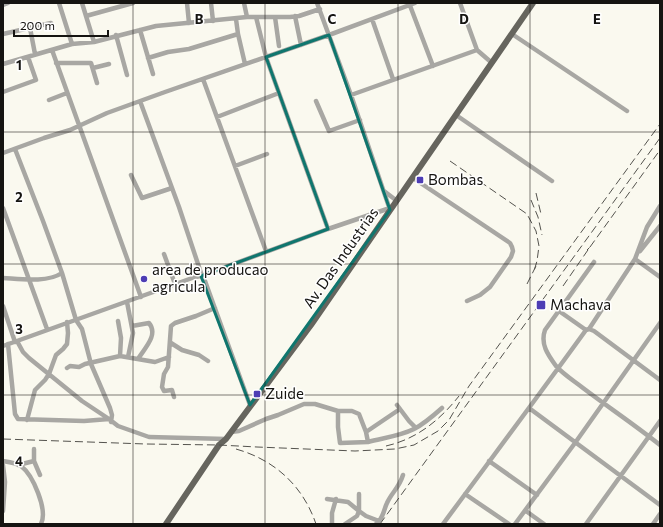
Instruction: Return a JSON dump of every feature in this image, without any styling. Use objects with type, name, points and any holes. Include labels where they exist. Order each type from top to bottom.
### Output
[{"type":"main road","name":"Av. Das Industrias","points":[[166,524],[219,445],[226,439],[311,325],[533,3]]},
{"type":"street","points":[[3,5],[8,3]]},
{"type":"street","points":[[59,3],[72,44]]},
{"type":"street","points":[[82,3],[94,42]]},
{"type":"street","points":[[86,16],[134,3]]},
{"type":"street","points":[[187,3],[189,23]]},
{"type":"street","points":[[210,3],[213,21]]},
{"type":"street","points":[[244,3],[247,17]]},
{"type":"street","points":[[3,346],[47,329],[195,277],[202,276],[328,229],[390,209],[360,120],[317,3]]},
{"type":"street","points":[[460,3],[477,50],[492,63]]},
{"type":"street","points":[[3,154],[44,138],[70,130],[140,101],[329,35],[411,4],[433,66]]},
{"type":"street","points":[[3,64],[72,44],[94,42],[116,35],[162,25],[247,17],[295,16],[320,9]]},
{"type":"street","points":[[295,16],[301,45]]},
{"type":"street","points":[[256,17],[266,57],[328,229]]},
{"type":"street","points":[[275,17],[279,46]]},
{"type":"street","points":[[236,19],[245,64]]},
{"type":"street","points":[[372,19],[393,79]]},
{"type":"street","points":[[3,34],[15,30],[51,23]]},
{"type":"street","points":[[30,28],[35,54]]},
{"type":"street","points":[[140,30],[153,74]]},
{"type":"street","points":[[148,58],[168,52],[189,49],[238,34]]},
{"type":"street","points":[[512,34],[627,111]]},
{"type":"street","points":[[116,35],[127,75]]},
{"type":"street","points":[[52,50],[141,297]]},
{"type":"street","points":[[351,95],[477,50]]},
{"type":"street","points":[[3,92],[36,80],[28,57]]},
{"type":"street","points":[[56,63],[91,63],[97,83]]},
{"type":"street","points":[[93,68],[109,64]]},
{"type":"street","points":[[203,79],[266,251]]},
{"type":"street","points":[[217,117],[279,93]]},
{"type":"street","points":[[49,100],[68,94]]},
{"type":"street","points":[[140,101],[202,276],[250,405]]},
{"type":"street","points":[[316,101],[329,131],[360,120]]},
{"type":"street","points":[[456,115],[552,181]]},
{"type":"street","points":[[15,149],[62,273],[76,320],[84,334],[91,364],[110,408],[112,415],[110,420]]},
{"type":"street","points":[[235,166],[267,154]]},
{"type":"street","points":[[131,175],[142,198],[172,188]]},
{"type":"street","points":[[413,178],[464,214],[506,240],[512,247],[511,257],[490,287],[480,295],[467,301]]},
{"type":"street","points":[[384,191],[397,200]]},
{"type":"street","points":[[636,257],[647,227],[660,206]]},
{"type":"street","points":[[3,208],[47,329]]},
{"type":"street","points":[[443,524],[588,329],[636,257],[660,226]]},
{"type":"street","points":[[164,254],[175,284]]},
{"type":"street","points":[[636,257],[660,277]]},
{"type":"street","points":[[594,262],[545,330],[542,336],[543,343],[547,352],[558,368],[660,445]]},
{"type":"street","points":[[3,278],[30,280],[54,277],[62,273]]},
{"type":"street","points":[[127,302],[132,326],[132,338],[128,357]]},
{"type":"street","points":[[3,306],[16,341],[23,352],[82,401],[123,428],[150,437],[226,439]]},
{"type":"street","points":[[174,397],[172,390],[164,391],[162,389],[162,379],[168,367],[172,324],[215,308]]},
{"type":"street","points":[[559,311],[588,329],[594,331],[660,380]]},
{"type":"street","points":[[27,420],[35,390],[45,380],[49,374],[56,355],[66,344],[68,333],[67,322]]},
{"type":"street","points":[[118,322],[121,338],[120,356]]},
{"type":"street","points":[[132,326],[149,323],[152,332],[151,340],[138,360]]},
{"type":"street","points":[[515,524],[526,511],[660,323]]},
{"type":"street","points":[[171,343],[182,350],[199,355],[208,361]]},
{"type":"street","points":[[8,344],[15,414],[18,419],[84,421],[110,420]]},
{"type":"street","points":[[67,368],[70,366],[79,367],[120,356],[155,362],[169,357]]},
{"type":"street","points":[[230,432],[239,431],[266,418],[278,415],[304,404],[315,404],[338,411],[357,412],[366,432],[368,442]]},
{"type":"street","points":[[366,432],[399,407],[416,428]]},
{"type":"street","points":[[338,411],[340,443],[368,442],[395,436],[416,428],[442,408]]},
{"type":"street","points":[[528,408],[660,505]]},
{"type":"street","points":[[586,524],[660,421]]},
{"type":"street","points":[[34,449],[34,461],[40,475]]},
{"type":"street","points":[[3,460],[18,465],[25,470],[40,496],[43,518],[41,524]]},
{"type":"street","points":[[18,465],[34,461]]},
{"type":"street","points":[[489,461],[537,495]]},
{"type":"street","points":[[3,466],[5,482],[3,511]]},
{"type":"street","points":[[327,499],[348,502],[366,516],[377,522],[383,516],[386,505],[400,485],[403,475]]},
{"type":"street","points":[[345,524],[357,516],[359,511],[359,494]]},
{"type":"street","points":[[465,494],[509,524]]},
{"type":"street","points":[[332,524],[332,513],[336,500]]},
{"type":"street","points":[[526,511],[544,524]]},
{"type":"street","points":[[653,524],[660,514]]},
{"type":"highlighted area","points":[[329,35],[390,210],[250,405],[201,276],[328,229],[266,57]]},
{"type":"railway","points":[[3,439],[219,445],[355,451],[395,449],[414,445],[438,431],[449,420],[469,386],[660,124]]},
{"type":"railway","points":[[380,524],[660,138]]},
{"type":"railway","points":[[590,247],[660,150]]},
{"type":"railway","points":[[450,161],[527,214],[536,231],[539,246],[534,271]]},
{"type":"railway","points":[[536,193],[541,214]]},
{"type":"railway","points":[[531,200],[538,217],[542,235]]},
{"type":"railway","points":[[563,286],[590,247],[587,250]]},
{"type":"railway","points":[[527,284],[536,266]]},
{"type":"railway","points":[[386,446],[408,439],[436,421],[459,396]]},
{"type":"railway","points":[[236,449],[263,460],[286,476],[304,498],[316,524]]},
{"type":"place","name":"Bombas","points":[[420,180]]},
{"type":"place","name":"area de producao agricula","points":[[144,279]]},
{"type":"place","name":"Machava","points":[[541,305]]},
{"type":"place","name":"Zuide","points":[[257,394]]}]
